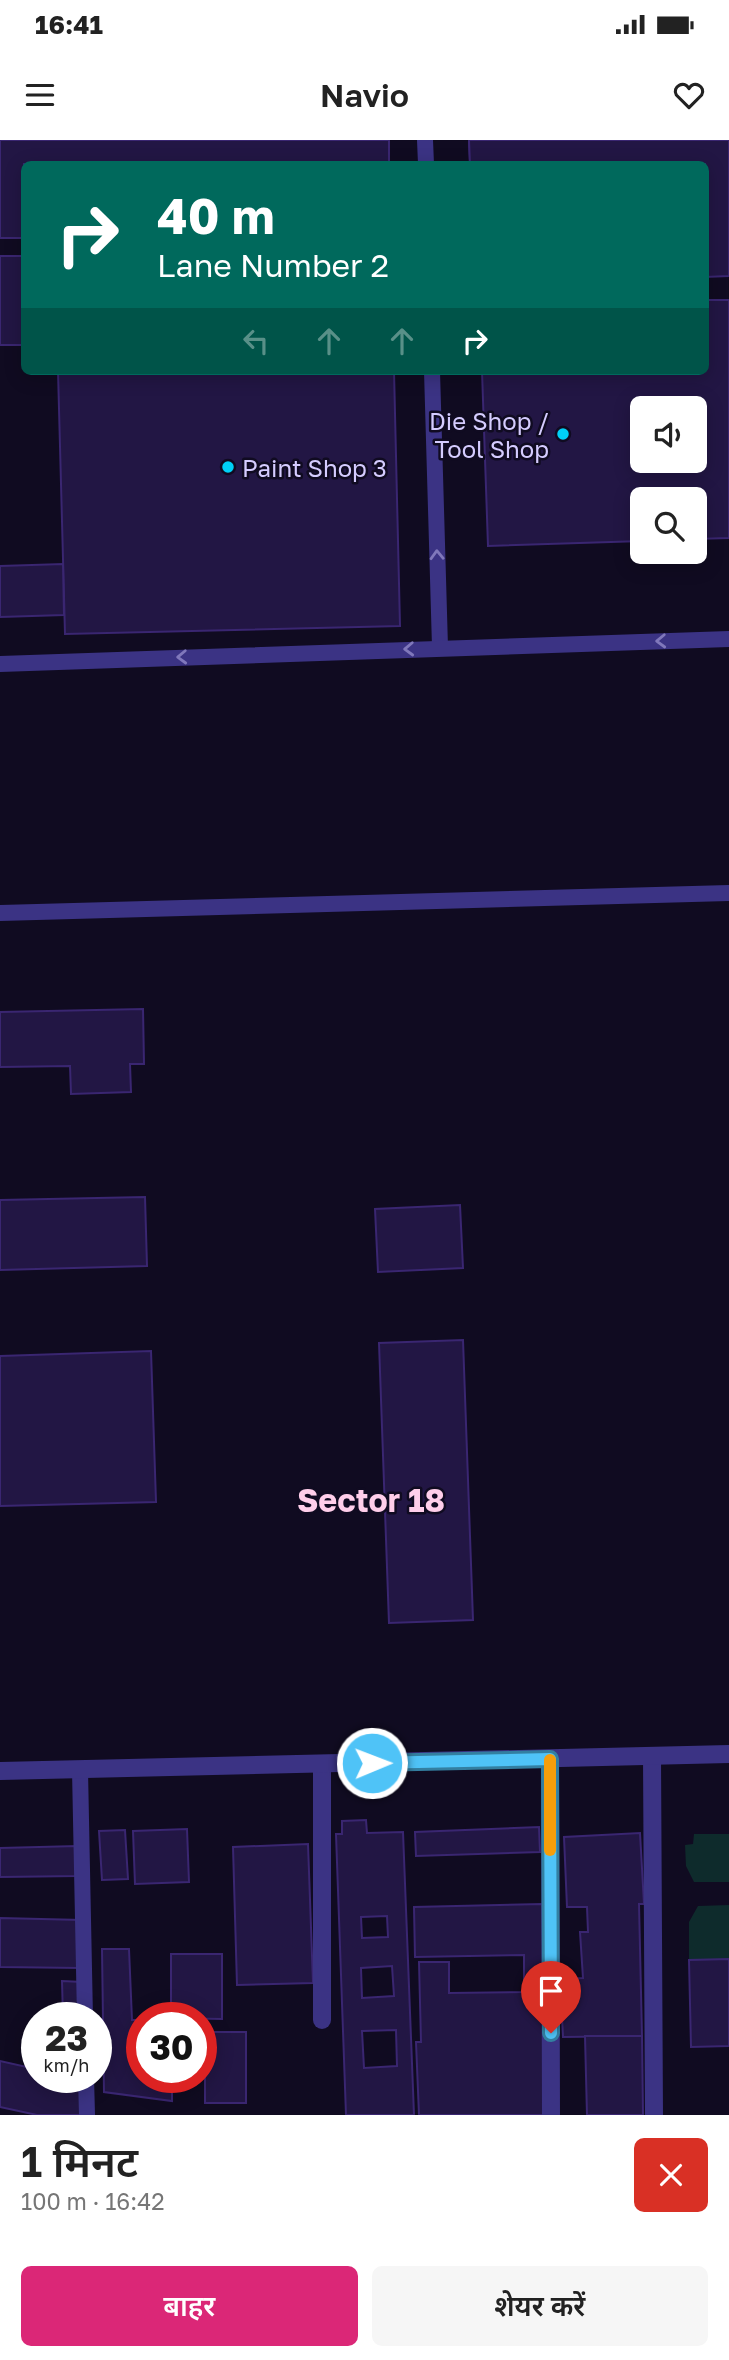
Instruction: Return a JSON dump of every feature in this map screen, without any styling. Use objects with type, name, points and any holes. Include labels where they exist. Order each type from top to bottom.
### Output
[{"type":"street","points":[[0,1771],[729,1754]]},
{"type":"street","points":[[652,1756],[654,2115]]},
{"type":"street","points":[[550,1759],[551,2115]]},
{"type":"street","points":[[321,1764],[323,2020]]},
{"type":"lane","points":[[425,140],[426,161]]},
{"type":"lane","points":[[432,375],[440,647]]},
{"type":"lane","points":[[0,664],[729,639]]},
{"type":"lane","points":[[0,914],[729,893]]},
{"type":"lane","points":[[80,1770],[85,2002]]},
{"type":"lane","points":[[86,2093],[87,2115]]},
{"type":"green space","points":[[694,1834],[729,1834],[729,1882],[694,1882],[686,1866],[685,1845],[693,1844]]},
{"type":"green space","points":[[729,1905],[729,1959],[689,1960],[689,1922],[698,1906]]},
{"type":"building","points":[[0,140],[389,140],[389,161],[21,161],[21,238],[0,238]]},
{"type":"building","points":[[469,140],[517,140],[517,161],[470,161]]},
{"type":"building","points":[[469,140],[729,140],[729,276],[709,277],[709,161],[470,161]]},
{"type":"building","points":[[0,256],[21,256],[21,345],[0,345]]},
{"type":"building","name":"Die Shop / Tool Shop","points":[[709,300],[729,300],[729,538],[707,539],[707,487],[630,487],[630,541],[488,546],[482,375],[709,375]]},
{"type":"building","name":"Paint Shop 3","points":[[58,375],[394,375],[400,626],[65,634]]},
{"type":"building","points":[[63,564],[64,615],[0,617],[0,566]]},
{"type":"building","points":[[143,1009],[144,1064],[130,1064],[131,1092],[71,1094],[70,1066],[0,1067],[0,1012]]},
{"type":"building","points":[[145,1197],[147,1266],[0,1270],[0,1200]]},
{"type":"building","points":[[460,1205],[463,1268],[378,1272],[375,1209]]},
{"type":"building","points":[[463,1340],[473,1620],[389,1623],[379,1343]]},
{"type":"building","points":[[151,1351],[156,1502],[0,1506],[0,1356]]},
{"type":"building","points":[[366,1820],[367,1833],[403,1832],[414,2115],[346,2115],[336,1834],[342,1834],[342,1821]],"holes":[[[387,1916],[388,1937],[362,1938],[361,1917]],[[392,1966],[394,1996],[362,1998],[361,1968]],[[396,2030],[397,2066],[364,2068],[362,2031]]]},
{"type":"building","points":[[539,1827],[540,1852],[416,1856],[415,1832]]},
{"type":"building","points":[[187,1829],[189,1882],[135,1884],[133,1831]]},
{"type":"building","points":[[125,1830],[128,1879],[102,1880],[99,1831]]},
{"type":"building","points":[[640,1833],[644,1904],[639,1904],[642,2036],[563,2037],[560,1979],[583,1978],[580,1932],[588,1932],[587,1907],[567,1907],[564,1837]]},
{"type":"building","points":[[308,1844],[313,1983],[237,1985],[233,1847]]},
{"type":"building","points":[[77,1846],[78,1876],[0,1877],[0,1848]]},
{"type":"building","points":[[542,1904],[547,2115],[419,2115],[416,2042],[421,2042],[419,1962],[449,1962],[449,1993],[524,1992],[524,1955],[415,1957],[414,1907]]},
{"type":"building","points":[[0,1918],[82,1920],[81,1968],[0,1967]]},
{"type":"building","points":[[102,1949],[129,1949],[131,2002],[126,2002],[126,2093],[172,2093],[172,2101],[112,2093],[112,2002],[103,2002]]},
{"type":"building","points":[[171,1954],[222,1954],[222,2019],[217,2019],[217,2002],[171,2002]]},
{"type":"building","points":[[729,1959],[729,2046],[691,2047],[689,1960]]},
{"type":"building","points":[[62,1981],[82,1982],[83,2002],[63,2002]]},
{"type":"building","points":[[217,2032],[246,2032],[246,2103],[205,2103],[205,2093],[217,2093]]},
{"type":"building","points":[[585,2036],[642,2036],[643,2115],[587,2115]]},
{"type":"building","points":[[0,2061],[21,2066],[21,2093],[85,2093],[86,2115],[37,2115],[0,2107]]},
{"type":"slow traffic","points":[[550,1760],[550,1850]]},
{"type":"place","name":"Die Shop / Tool Shop","points":[[563,434]]},
{"type":"place","name":"Paint Shop 3","points":[[228,467]]},
{"type":"district","name":"Sector 18","points":[[371,1500]]},
{"type":"route","points":[[372,1763],[550,1759],[551,2033]]}]
